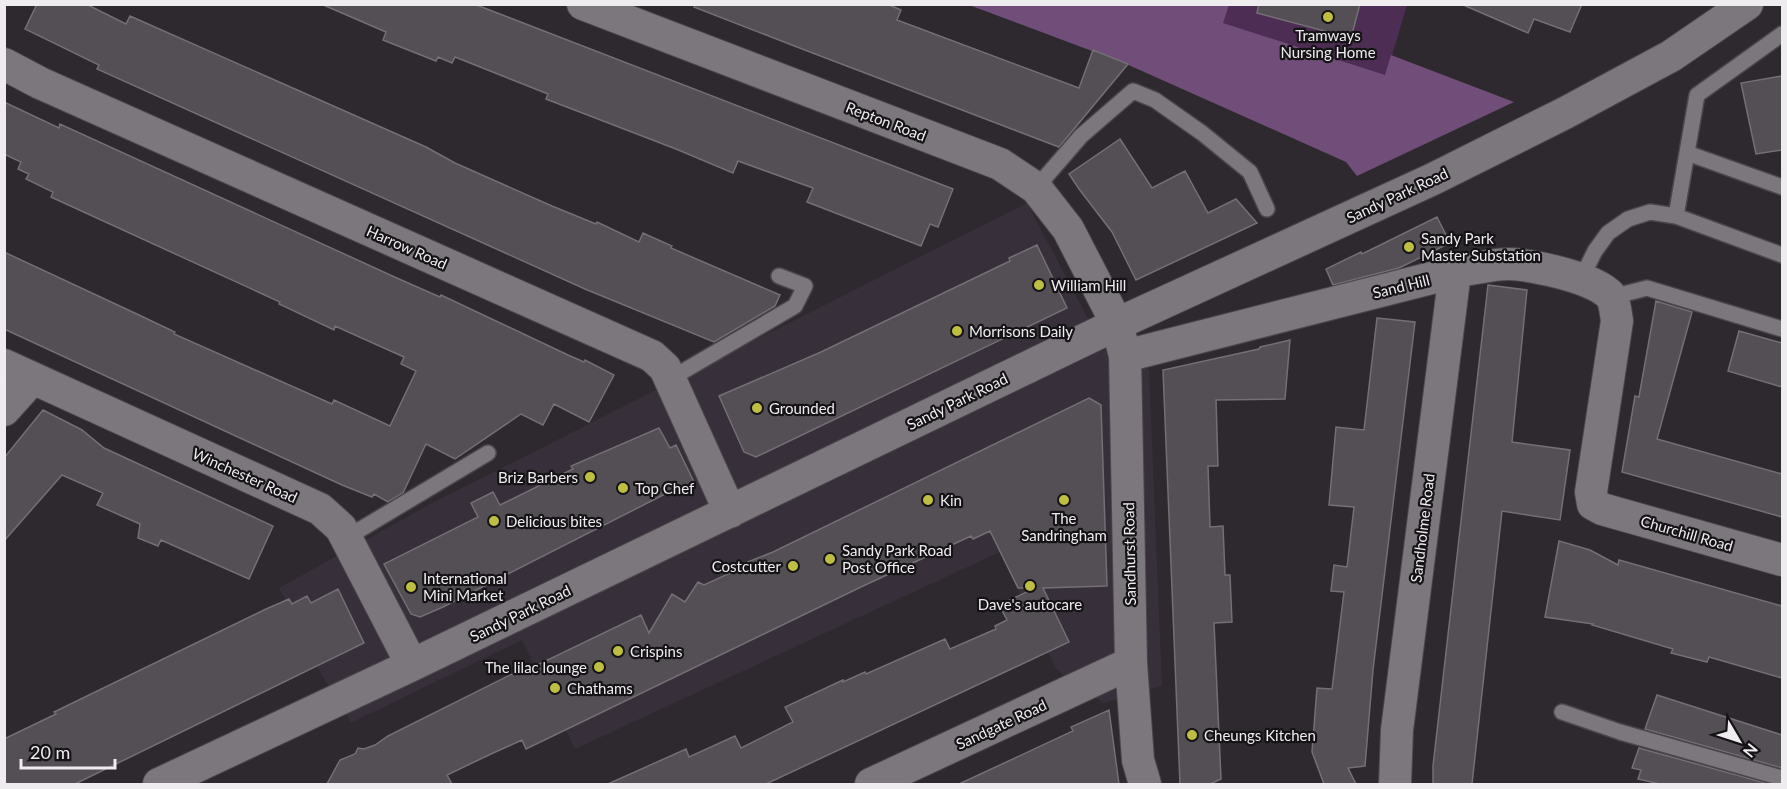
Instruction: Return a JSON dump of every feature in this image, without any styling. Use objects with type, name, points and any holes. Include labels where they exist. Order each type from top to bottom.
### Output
[{"type":"street","name":"Repton Road","points":[[583,4],[1000,164],[1035,188],[1068,229],[1117,324]]},
{"type":"street","name":"Sandy Park Road","points":[[159,784],[412,665],[1117,324],[1433,179],[1671,56],[1738,6]]},
{"type":"street","name":"Harrow Road","points":[[4,64],[40,83],[652,356],[665,368],[730,512]]},
{"type":"street","name":"Sand Hill","points":[[1125,356],[1455,272],[1509,264],[1547,269],[1581,279],[1612,297]]},
{"type":"street","name":"Sandholme Road","points":[[1395,784],[1397,730],[1455,272]]},
{"type":"street","name":"Churchill Road","points":[[1612,297],[1617,321],[1591,492],[1593,504],[1602,509],[1782,560]]},
{"type":"street","name":"Sandhurst Road","points":[[1117,324],[1125,356],[1131,663],[1138,760],[1144,784]]},
{"type":"street","name":"Winchester Road","points":[[4,365],[320,509],[341,528],[412,665]]},
{"type":"street","points":[[4,410],[32,379]]},
{"type":"street","name":"Sandgate Road","points":[[871,784],[1131,663]]},
{"type":"lane","points":[[1676,216],[1697,95],[1782,34]]},
{"type":"lane","points":[[1035,188],[1081,136],[1132,91],[1155,100],[1202,133],[1250,172],[1267,209]]},
{"type":"lane","points":[[1687,153],[1782,187]]},
{"type":"lane","points":[[1581,279],[1594,251],[1608,233],[1628,219],[1650,212],[1676,216],[1782,255]]},
{"type":"lane","points":[[670,380],[795,306],[805,286],[779,276]]},
{"type":"lane","points":[[1612,297],[1647,288],[1782,329]]},
{"type":"lane","points":[[346,538],[488,453]]},
{"type":"lane","points":[[1562,712],[1620,732],[1782,778]]},
{"type":"shaded area","points":[[969,5],[1229,5],[1223,23],[1385,75],[1391,55],[1514,102],[1357,176],[1346,162],[1124,63]]},
{"type":"shaded area","points":[[1229,5],[1407,5],[1386,76],[1222,23]]},
{"type":"shaded area","points":[[1027,203],[1101,343],[1149,369],[1162,686],[1103,703],[1056,669],[1000,552],[575,749],[522,640],[351,723],[320,672],[279,588],[434,502]]},
{"type":"building","points":[[37,4],[86,4],[126,24],[130,16],[426,147],[455,163],[552,206],[596,224],[597,222],[639,242],[643,233],[672,246],[671,248],[780,295],[775,306],[714,342],[585,289],[97,69],[99,65],[25,29]]},
{"type":"building","points":[[321,4],[474,4],[953,189],[938,227],[930,224],[921,246],[807,202],[813,188],[738,161],[733,173],[546,99],[548,94],[455,57],[452,63],[438,57],[436,61],[383,40],[386,32]]},
{"type":"building","points":[[695,4],[887,4],[901,10],[897,20],[1079,88],[1093,50],[1128,64],[1059,147],[694,7]]},
{"type":"building","name":"Tramways Nursing Home","points":[[1259,4],[1360,4],[1351,38],[1257,13]]},
{"type":"building","points":[[1461,4],[1582,4],[1570,32],[1534,19],[1528,33]]},
{"type":"building","points":[[1782,76],[1782,150],[1756,154],[1741,83]]},
{"type":"building","points":[[4,102],[59,128],[60,124],[614,375],[589,422],[554,404],[543,425],[521,414],[455,459],[426,444],[403,493],[388,502],[374,494],[372,497],[342,485],[4,329],[4,252],[175,332],[174,334],[332,404],[334,400],[390,426],[416,371],[401,364],[404,357],[335,326],[334,330],[279,304],[280,302],[51,197],[53,192],[26,179],[29,174],[18,169],[21,162],[4,154]]},
{"type":"building","points":[[1120,139],[1152,188],[1185,171],[1208,213],[1236,199],[1257,223],[1136,280],[1112,232],[1069,174]]},
{"type":"building","name":"Sandy Park Master Substation","points":[[1437,217],[1450,243],[1399,268],[1333,285],[1326,269]]},
{"type":"building","points":[[1037,245],[1067,308],[756,457],[744,452],[719,396],[821,352],[1010,261],[1009,258]]},
{"type":"building","points":[[1488,285],[1527,290],[1512,442],[1570,450],[1560,520],[1502,511],[1472,784],[1433,784],[1433,766]]},
{"type":"building","points":[[1656,301],[1692,312],[1657,439],[1782,474],[1782,517],[1622,472],[1635,396],[1639,397]]},
{"type":"building","points":[[1377,318],[1415,322],[1373,670],[1365,766],[1348,768],[1356,784],[1324,784],[1312,752],[1317,688],[1332,689],[1344,592],[1331,591],[1334,565],[1347,567],[1354,507],[1329,505],[1336,427],[1364,430]]},
{"type":"building","points":[[1739,331],[1782,343],[1782,387],[1728,371]]},
{"type":"building","points":[[1290,340],[1285,399],[1216,400],[1218,466],[1208,466],[1210,527],[1223,526],[1225,575],[1230,575],[1232,622],[1214,623],[1221,779],[1210,784],[1180,784],[1163,370]]},
{"type":"building","points":[[1089,398],[1101,405],[1107,586],[1043,588],[1069,642],[766,784],[608,784],[686,749],[689,757],[735,736],[741,748],[793,722],[785,707],[843,680],[843,682],[865,672],[866,674],[945,639],[950,649],[996,629],[995,626],[1007,620],[999,605],[1035,588],[1018,588],[990,531],[973,539],[971,536],[863,586],[526,749],[522,740],[491,754],[447,775],[452,784],[327,784],[340,760],[355,754],[358,748],[364,749],[375,745],[388,736],[528,666],[529,669],[641,615],[649,633],[672,594],[685,602],[698,582],[704,585],[739,569],[740,565],[773,552]]},
{"type":"building","points":[[43,410],[82,430],[104,448],[273,526],[249,579],[161,540],[158,546],[138,538],[140,524],[97,505],[103,493],[62,475],[4,541],[4,458]]},
{"type":"building","points":[[659,428],[670,448],[676,445],[695,484],[669,492],[443,607],[420,617],[411,614],[384,564],[478,517],[471,503],[493,492],[500,505],[573,469],[571,466]]},
{"type":"building","points":[[1559,541],[1590,550],[1618,565],[1619,560],[1782,606],[1782,678],[1709,657],[1707,662],[1671,653],[1673,649],[1593,624],[1545,617]]},
{"type":"building","points":[[338,589],[364,643],[75,784],[4,784],[4,739],[56,714],[54,712],[266,609],[289,599],[292,604],[307,596],[311,603]]},
{"type":"building","points":[[1657,695],[1782,735],[1782,768],[1645,729]]},
{"type":"building","points":[[1109,710],[1119,784],[959,784],[1073,731],[1071,727]]},
{"type":"building","points":[[1639,748],[1769,784],[1660,784],[1638,779],[1641,770],[1632,768]]},
{"type":"place","name":"Tramways Nursing Home","points":[[1328,17]]},
{"type":"place","name":"Sandy Park Master Substation","points":[[1409,247]]},
{"type":"place","name":"William Hill","points":[[1039,285]]},
{"type":"place","name":"Morrisons Daily","points":[[957,331]]},
{"type":"place","name":"Grounded","points":[[757,408]]},
{"type":"place","name":"Briz Barbers","points":[[590,477]]},
{"type":"place","name":"Top Chef","points":[[623,488]]},
{"type":"place","name":"Kin","points":[[928,500]]},
{"type":"place","name":"The Sandringham","points":[[1064,500]]},
{"type":"place","name":"Delicious bites","points":[[494,521]]},
{"type":"place","name":"Sandy Park Road Post Office","points":[[830,559]]},
{"type":"place","name":"Costcutter","points":[[793,566]]},
{"type":"place","name":"Dave's autocare","points":[[1030,586]]},
{"type":"place","name":"International Mini Market","points":[[411,587]]},
{"type":"place","name":"Crispins","points":[[618,651]]},
{"type":"place","name":"The lilac lounge","points":[[599,667]]},
{"type":"place","name":"Chathams","points":[[555,688]]},
{"type":"place","name":"Cheungs Kitchen","points":[[1192,735]]}]
